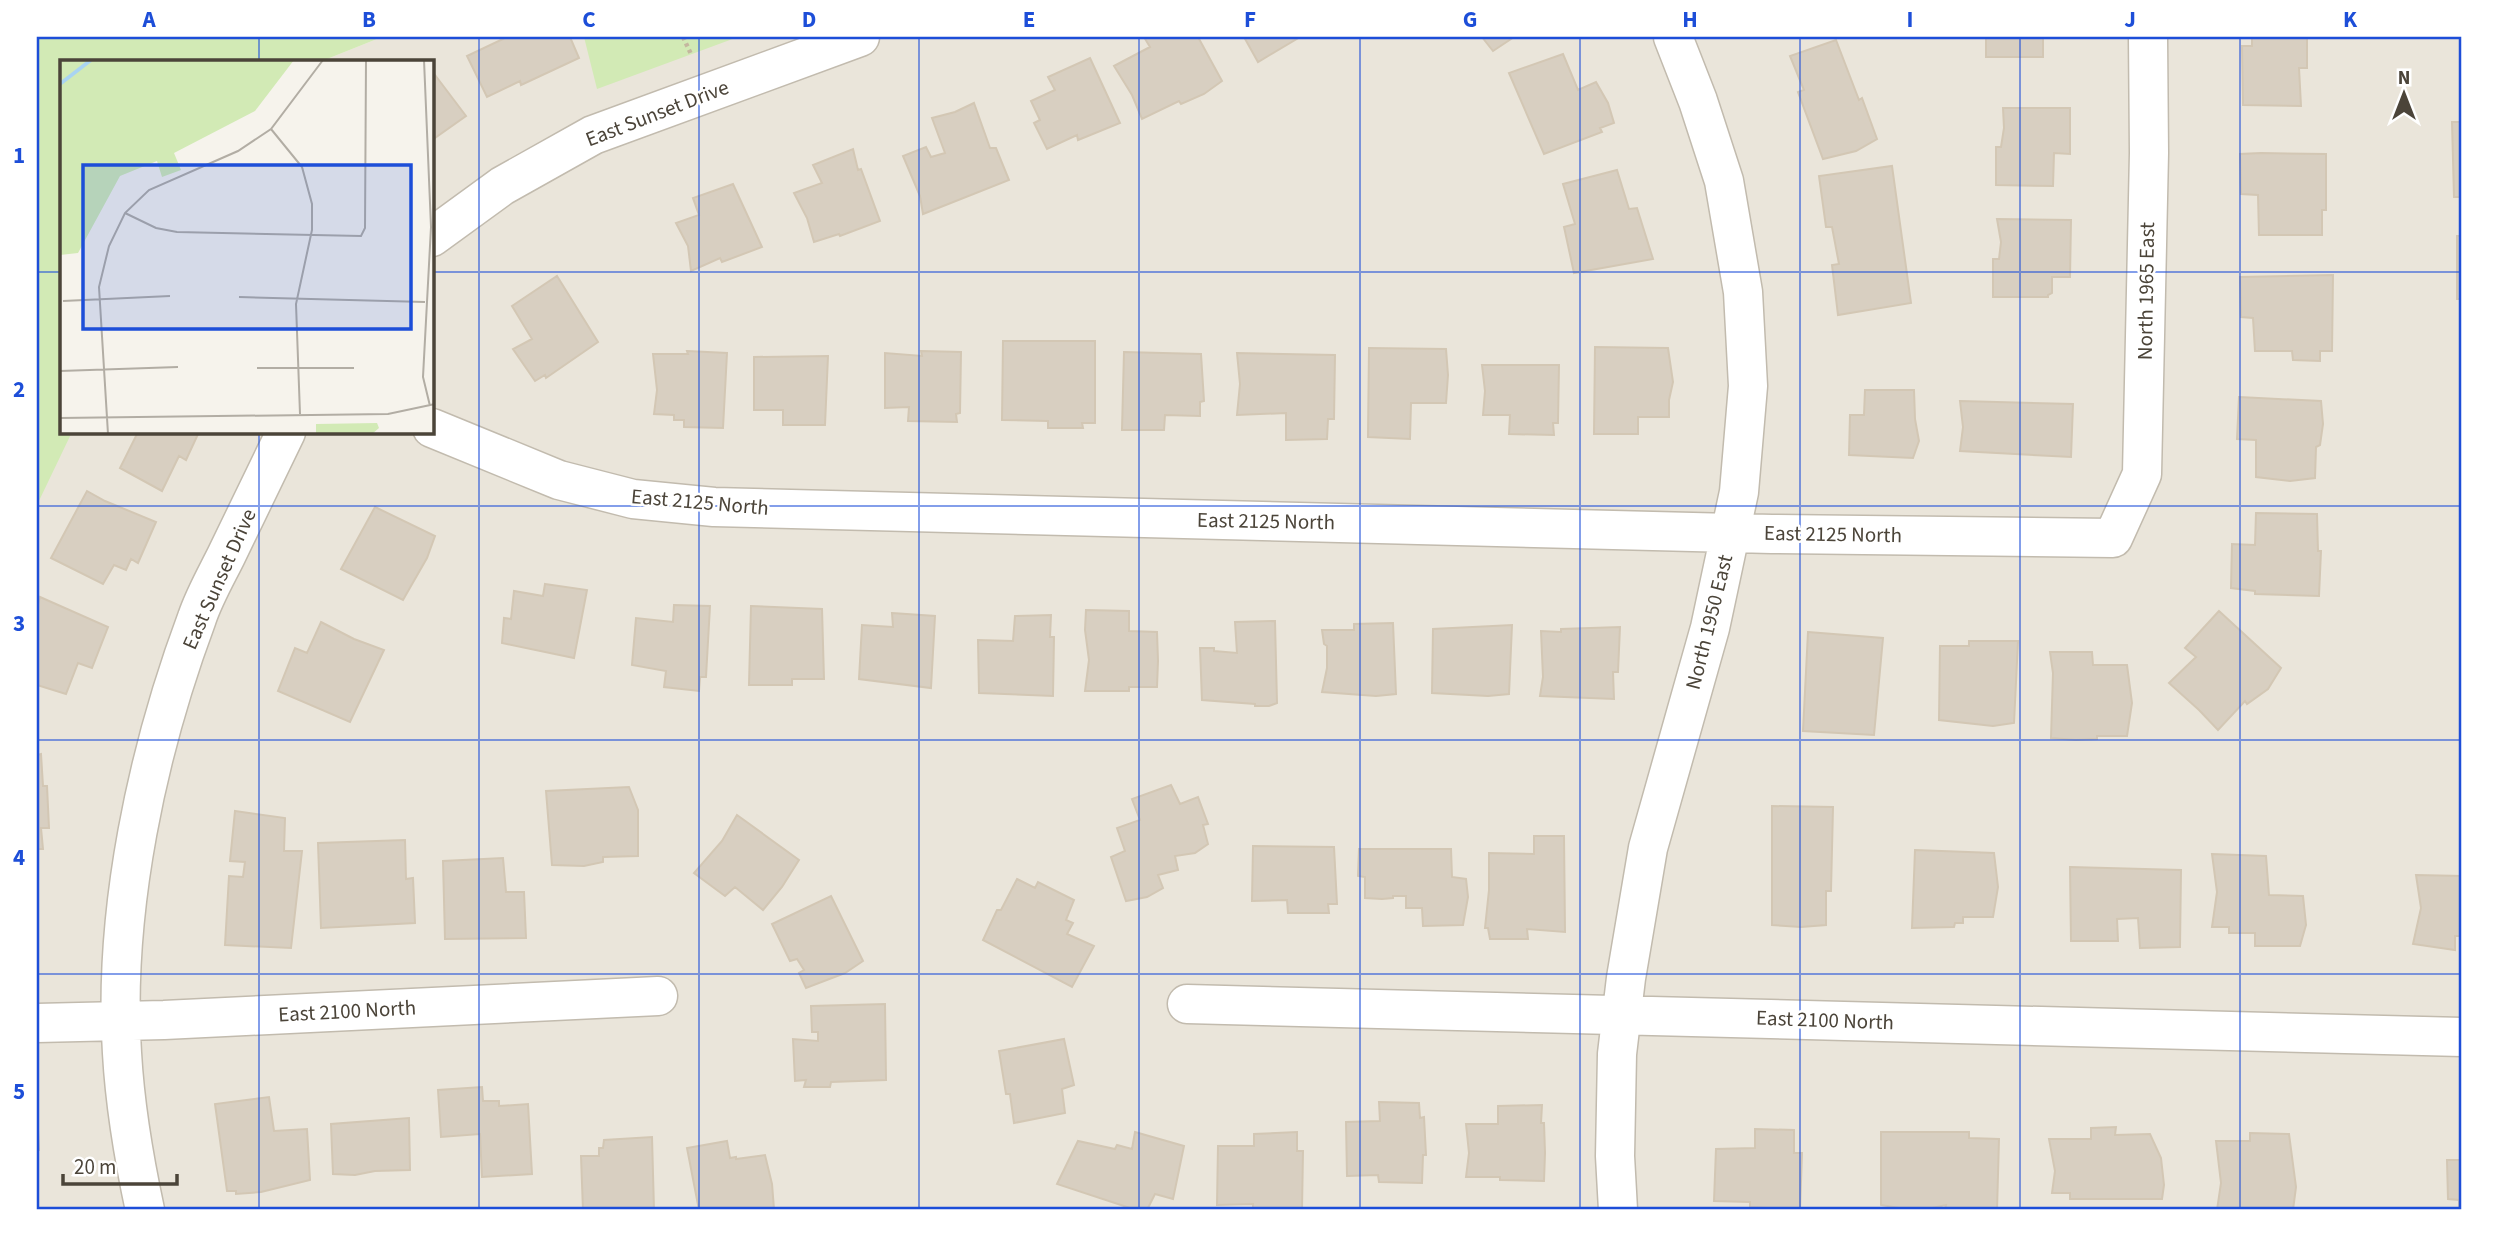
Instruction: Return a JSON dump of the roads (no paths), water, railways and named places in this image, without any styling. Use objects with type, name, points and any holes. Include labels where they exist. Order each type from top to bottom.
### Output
[{"type":"street","name":"East Sunset Drive","points":[[434,236],[502,186],[593,135],[860,37]]},
{"type":"street","name":"North 1950 East","points":[[1618,1210],[1615,1156],[1617,1054],[1621,1015],[1648,848],[1710,628],[1739,492],[1748,386],[1743,292],[1724,181],[1674,37]]},
{"type":"street","name":"North 1965 East","points":[[2113,538],[2142,474],[2149,153],[2148,37]]},
{"type":"street","name":"East 2125 North","points":[[434,429],[559,480],[633,499],[714,507],[1730,532],[2113,538]]},
{"type":"street","name":"East Sunset Drive","points":[[145,1210],[134,1158],[122,1055],[121,1020],[124,922],[142,811],[168,707],[197,616],[285,434]]},
{"type":"street","name":"East 2100 North","points":[[37,1023],[658,996]]},
{"type":"street","name":"East 2100 North","points":[[1187,1004],[2462,1037]]}]
